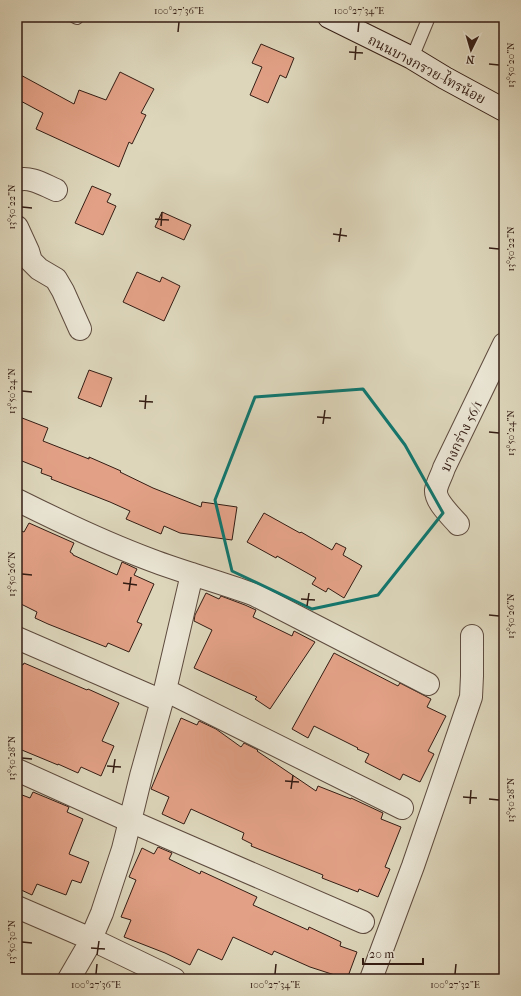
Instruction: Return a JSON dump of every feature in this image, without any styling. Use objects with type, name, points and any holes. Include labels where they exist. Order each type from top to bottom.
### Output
[{"type":"street","name":"ถนนบางกรวย-ไทรน้อย","points":[[329,17],[412,58],[445,78],[503,107]]},
{"type":"street","points":[[17,180],[33,180],[56,190]]},
{"type":"street","points":[[17,227],[32,261],[39,269],[56,279],[80,329]]},
{"type":"street","name":"บางกร่าง 56/1","points":[[458,524],[436,495],[436,488],[444,468],[504,344]]},
{"type":"street","points":[[17,500],[85,534],[150,560],[255,595],[428,684]]},
{"type":"street","points":[[69,979],[87,948],[102,913],[122,849],[140,776],[164,695],[192,574]]},
{"type":"street","points":[[372,979],[413,866],[471,697],[472,636]]},
{"type":"street","points":[[17,638],[164,695],[402,808]]},
{"type":"street","points":[[17,770],[130,821],[363,922]]},
{"type":"street","points":[[17,907],[91,939],[174,979]]},
{"type":"lane","points":[[412,58],[429,17]]},
{"type":"highlighted area","points":[[363,389],[405,445],[443,513],[378,595],[312,609],[232,571],[215,500],[255,397]]},
{"type":"building","points":[[261,44],[294,58],[286,78],[280,75],[268,103],[250,95],[262,67],[252,63]]},
{"type":"building","points":[[120,72],[154,89],[141,113],[146,115],[132,144],[129,142],[119,167],[36,129],[43,113],[17,99],[17,73],[74,104],[79,90],[106,100]]},
{"type":"building","points":[[92,186],[111,194],[107,202],[116,206],[103,235],[75,223]]},
{"type":"building","points":[[162,212],[191,225],[184,240],[155,227]]},
{"type":"building","points":[[137,272],[160,282],[162,277],[180,286],[164,321],[123,302]]},
{"type":"building","points":[[89,370],[112,378],[101,407],[78,398]]},
{"type":"building","points":[[17,416],[48,428],[43,441],[89,459],[89,457],[121,471],[120,472],[153,488],[201,507],[202,502],[237,507],[232,540],[180,533],[164,526],[161,534],[126,519],[130,511],[51,479],[52,477],[41,473],[42,469],[17,459]]},
{"type":"building","points":[[264,513],[332,550],[336,543],[346,548],[343,555],[362,566],[344,598],[328,588],[326,592],[312,584],[316,578],[277,556],[276,558],[247,542]]},
{"type":"building","points":[[29,523],[74,543],[70,552],[73,555],[117,575],[122,562],[137,569],[134,575],[154,584],[137,622],[142,624],[129,652],[108,643],[106,647],[48,624],[35,618],[37,612],[17,602],[17,529],[24,532]]},
{"type":"building","points":[[206,593],[219,599],[221,596],[245,605],[256,610],[253,617],[292,636],[294,631],[315,642],[270,709],[255,699],[257,697],[194,668],[212,630],[194,621],[195,615]]},
{"type":"building","points":[[334,653],[398,686],[400,683],[431,699],[427,707],[446,716],[428,751],[434,754],[420,782],[403,774],[400,780],[365,762],[369,754],[314,726],[308,738],[292,729]]},
{"type":"building","points":[[17,663],[23,665],[24,663],[119,703],[102,741],[114,746],[101,776],[81,767],[78,773],[17,748]]},
{"type":"building","points":[[181,718],[197,725],[199,721],[216,729],[241,747],[244,743],[258,750],[257,751],[316,791],[318,786],[351,798],[383,813],[381,819],[401,827],[385,867],[390,869],[378,897],[359,889],[358,892],[322,878],[323,875],[251,846],[252,844],[242,839],[244,833],[191,809],[184,824],[162,814],[169,797],[151,789]]},
{"type":"building","points":[[33,792],[69,807],[67,812],[83,819],[69,854],[89,862],[81,883],[72,880],[66,895],[37,884],[32,895],[17,888],[17,793],[30,798]]},
{"type":"building","points":[[158,847],[172,853],[169,859],[200,874],[201,871],[257,897],[253,905],[308,930],[309,927],[341,942],[340,946],[357,952],[347,979],[310,967],[274,951],[272,955],[233,937],[222,960],[198,949],[190,965],[165,953],[124,937],[131,920],[121,917],[136,880],[129,877],[142,848],[154,854]]}]
